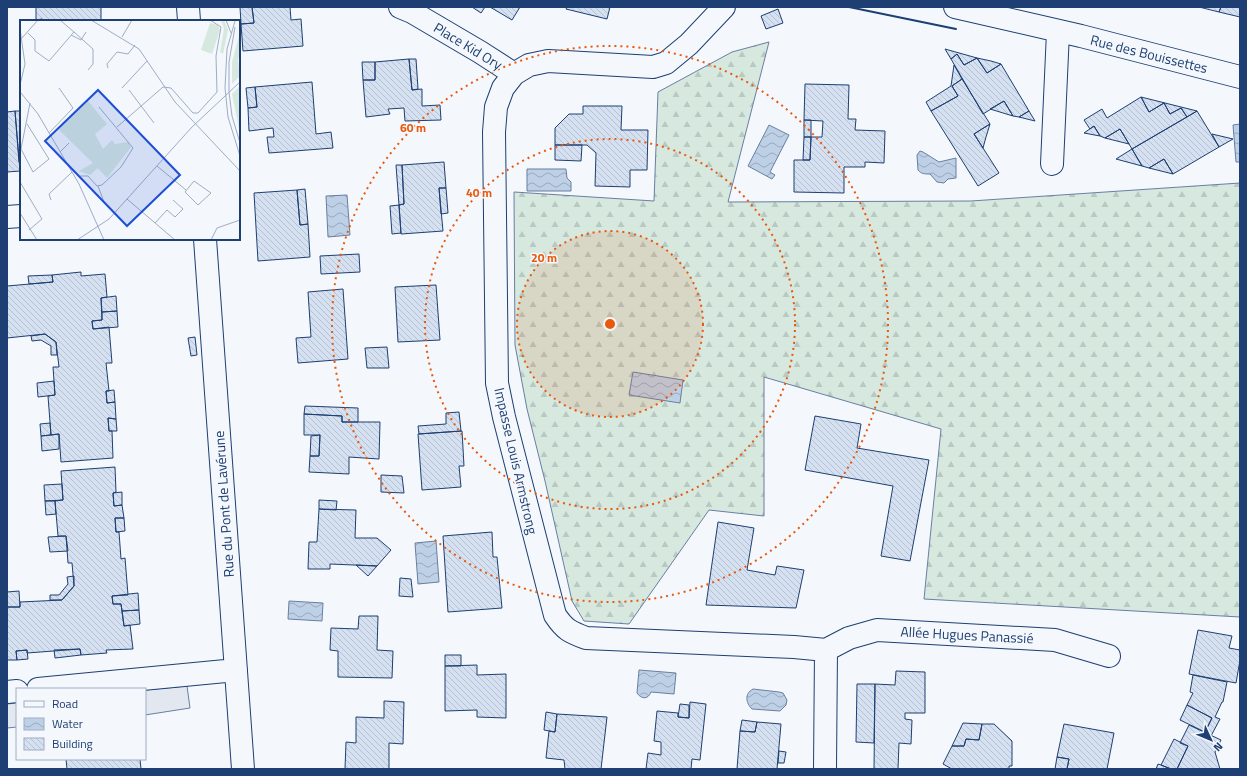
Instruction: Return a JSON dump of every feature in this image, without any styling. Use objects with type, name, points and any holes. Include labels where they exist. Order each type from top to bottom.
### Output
[{"type":"street","points":[[188,7],[189,20]]},
{"type":"street","name":"Place Kid Ory","points":[[400,7],[412,12],[514,74]]},
{"type":"street","name":"Impasse Louis Armstrong","points":[[724,7],[689,44],[666,63],[653,67],[548,61],[529,65],[514,74],[503,88],[496,107],[494,132],[497,383],[504,417],[555,615],[562,626],[573,634],[586,638],[794,647],[826,650]]},
{"type":"street","name":"Rue des Bouissettes","points":[[955,7],[1058,32],[1081,36],[1240,77]]},
{"type":"street","points":[[1052,164],[1058,32]]},
{"type":"street","points":[[7,217],[20,216]]},
{"type":"street","name":"Rue du Pont de Lavérune","points":[[205,240],[243,769]]},
{"type":"street","name":"Allée Hugues Panassié","points":[[826,650],[849,638],[877,630],[1056,640],[1109,656]]},
{"type":"street","points":[[825,769],[826,650]]},
{"type":"street","points":[[48,688],[236,670]]},
{"type":"green space","points":[[769,42],[728,202],[971,201],[1240,183],[1240,617],[924,599],[941,429],[764,377],[764,516],[709,510],[629,624],[584,621],[572,601],[527,409],[515,345],[514,192],[654,201],[658,92],[732,52]]},
{"type":"shaded area","points":[[187,686],[190,708],[146,715],[146,690]]},
{"type":"shaded area","points":[[16,703],[16,727],[7,728],[7,704]]},
{"type":"water","points":[[1240,124],[1240,162],[1236,162],[1233,125]]},
{"type":"water","points":[[769,125],[789,135],[770,172],[775,175],[772,179],[748,166]]},
{"type":"water","points":[[920,151],[939,162],[956,158],[956,178],[948,179],[944,183],[937,182],[930,174],[920,172],[918,170],[917,155]]},
{"type":"water","points":[[527,169],[566,169],[567,178],[571,182],[571,191],[527,191]]},
{"type":"water","points":[[347,195],[350,235],[328,237],[326,196]]},
{"type":"water","points":[[633,372],[683,380],[680,403],[629,395]]},
{"type":"water","points":[[436,541],[439,582],[418,584],[415,543]]},
{"type":"water","points":[[289,601],[323,603],[322,621],[288,619]]},
{"type":"water","points":[[639,670],[676,673],[674,694],[651,692],[650,695],[644,698],[640,696],[637,693]]},
{"type":"water","points":[[753,689],[783,693],[787,700],[786,705],[780,711],[752,709],[748,704],[747,696]]},
{"type":"building","points":[[36,7],[101,7],[101,20],[36,20]]},
{"type":"building","points":[[240,7],[252,7],[254,23],[241,24]]},
{"type":"building","points":[[252,7],[290,7],[291,20],[301,19],[303,46],[243,51],[241,24],[254,23]]},
{"type":"building","points":[[472,7],[485,7],[481,13]]},
{"type":"building","points":[[490,7],[520,7],[512,20]]},
{"type":"building","points":[[567,7],[610,7],[607,19],[566,9]]},
{"type":"building","points":[[1199,7],[1221,7],[1219,12]]},
{"type":"building","points":[[1221,7],[1240,7],[1240,17],[1219,12]]},
{"type":"building","points":[[778,9],[783,23],[766,29],[761,16]]},
{"type":"building","points":[[945,49],[977,58],[964,65],[957,54],[951,59]]},
{"type":"building","points":[[957,54],[964,65],[977,58],[987,73],[1001,64],[1029,111],[1019,117],[1013,116],[1004,101],[983,114],[951,59]]},
{"type":"building","points":[[977,58],[991,61],[1001,64],[987,73]]},
{"type":"building","points":[[409,59],[412,90],[422,89],[422,106],[440,105],[441,120],[405,121],[404,108],[388,109],[390,114],[366,117],[363,80],[375,80],[375,62]]},
{"type":"building","points":[[409,59],[416,59],[418,89],[412,90]]},
{"type":"building","points":[[362,62],[375,62],[375,80],[363,80]]},
{"type":"building","points":[[954,65],[962,79],[952,86],[958,96],[931,111],[926,102],[951,86]]},
{"type":"building","points":[[962,79],[990,124],[974,134],[999,173],[978,186],[931,111],[958,96],[952,86]]},
{"type":"building","points":[[312,82],[316,134],[331,132],[333,148],[269,153],[267,137],[274,137],[273,128],[249,131],[248,108],[257,107],[255,87]]},
{"type":"building","points":[[805,84],[849,85],[848,119],[856,119],[855,130],[885,131],[884,163],[865,162],[865,167],[844,167],[844,193],[794,192],[794,160],[810,160],[811,137],[822,137],[823,121],[804,120]]},
{"type":"building","points":[[255,87],[257,107],[248,108],[246,88]]},
{"type":"building","points":[[1141,97],[1197,111],[1187,117],[1181,108],[1170,114],[1164,103],[1149,112]]},
{"type":"building","points":[[1141,97],[1149,112],[1164,103],[1170,114],[1181,108],[1187,117],[1132,149],[1120,129],[1105,138],[1100,136],[1094,126],[1090,129],[1084,120],[1102,109],[1107,118]]},
{"type":"building","points":[[1004,101],[1013,116],[990,109]]},
{"type":"building","points":[[583,106],[622,106],[621,130],[648,130],[647,170],[630,170],[630,187],[595,186],[596,153],[587,145],[555,145],[555,128],[569,114],[583,114]]},
{"type":"building","points":[[15,111],[20,171],[7,172],[7,112]]},
{"type":"building","points":[[15,111],[20,111],[19,162]]},
{"type":"building","points":[[1029,111],[1035,121],[1019,117]]},
{"type":"building","points":[[1197,111],[1219,147],[1173,174],[1164,159],[1149,168],[1142,166],[1132,149]]},
{"type":"building","points":[[804,120],[811,120],[811,137],[804,137]]},
{"type":"building","points":[[990,124],[986,137],[983,148],[974,134]]},
{"type":"building","points":[[1094,126],[1100,136],[1084,133]]},
{"type":"building","points":[[1120,129],[1129,144],[1105,138]]},
{"type":"building","points":[[1212,134],[1233,139],[1219,147]]},
{"type":"building","points":[[804,137],[811,137],[810,160],[803,160]]},
{"type":"building","points":[[555,145],[582,145],[581,161],[555,160]]},
{"type":"building","points":[[1132,149],[1142,166],[1116,159]]},
{"type":"building","points":[[1164,159],[1173,174],[1149,168]]},
{"type":"building","points":[[444,162],[446,188],[439,188],[443,231],[401,234],[399,205],[404,204],[402,165]]},
{"type":"building","points":[[396,165],[402,165],[404,204],[399,205]]},
{"type":"building","points":[[439,188],[446,188],[448,213],[441,214]]},
{"type":"building","points":[[305,189],[308,224],[300,225],[297,190]]},
{"type":"building","points":[[297,190],[300,225],[308,224],[310,257],[258,261],[254,193]]},
{"type":"building","points":[[399,205],[401,233],[392,234],[390,206]]},
{"type":"building","points":[[359,254],[360,272],[321,274],[320,256]]},
{"type":"building","points":[[81,272],[81,276],[105,274],[107,297],[101,298],[102,320],[92,321],[93,329],[109,327],[112,363],[106,363],[109,391],[106,391],[107,403],[115,402],[116,419],[108,418],[109,431],[112,431],[113,458],[61,462],[59,434],[51,435],[48,396],[55,395],[53,367],[59,367],[56,342],[45,334],[7,338],[7,286],[53,282],[52,275]]},
{"type":"building","points":[[52,275],[53,282],[29,284],[28,276]]},
{"type":"building","points":[[436,285],[440,340],[398,342],[395,287]]},
{"type":"building","points":[[343,289],[348,359],[298,363],[296,338],[311,337],[308,292]]},
{"type":"building","points":[[116,296],[117,311],[102,312],[101,298]]},
{"type":"building","points":[[117,311],[118,327],[93,329],[92,321],[102,320],[102,312]]},
{"type":"building","points":[[45,334],[56,342],[57,355],[51,355],[51,346],[41,340],[32,341],[31,336]]},
{"type":"building","points":[[195,337],[197,355],[191,356],[188,338]]},
{"type":"building","points":[[387,347],[389,368],[367,368],[365,348]]},
{"type":"building","points":[[54,381],[55,395],[38,397],[37,383]]},
{"type":"building","points":[[114,390],[115,402],[107,403],[106,391]]},
{"type":"building","points":[[305,406],[358,408],[358,422],[342,422],[342,416],[304,414]]},
{"type":"building","points":[[459,412],[461,431],[419,434],[418,426],[446,424],[446,413]]},
{"type":"building","points":[[304,414],[342,416],[342,422],[380,422],[379,459],[349,457],[349,474],[309,472],[310,456],[319,456],[320,435],[304,435]]},
{"type":"building","points":[[815,416],[861,424],[857,448],[929,460],[910,561],[881,556],[893,486],[805,470]]},
{"type":"building","points":[[108,418],[116,419],[117,431],[109,431]]},
{"type":"building","points":[[50,423],[51,435],[41,436],[40,424]]},
{"type":"building","points":[[462,431],[464,466],[459,466],[461,487],[422,490],[418,434]]},
{"type":"building","points":[[59,434],[59,449],[42,451],[41,436]]},
{"type":"building","points":[[320,435],[319,456],[310,456],[311,436]]},
{"type":"building","points":[[115,467],[116,492],[113,493],[114,506],[122,505],[124,518],[115,518],[116,532],[119,532],[121,559],[125,558],[128,595],[112,596],[113,604],[121,604],[124,626],[130,625],[133,649],[106,650],[107,653],[81,655],[80,649],[27,653],[27,650],[16,651],[17,660],[7,660],[7,607],[20,607],[20,602],[62,600],[74,586],[72,563],[68,563],[66,536],[58,536],[55,501],[63,500],[61,471]]},
{"type":"building","points":[[381,475],[402,476],[404,493],[381,492]]},
{"type":"building","points":[[62,484],[63,500],[45,501],[44,485]]},
{"type":"building","points":[[122,492],[122,505],[114,506],[113,493]]},
{"type":"building","points":[[319,500],[337,501],[336,510],[319,509]]},
{"type":"building","points":[[45,501],[55,501],[56,514],[46,515]]},
{"type":"building","points":[[319,509],[356,510],[355,538],[377,538],[391,550],[377,566],[330,564],[330,569],[308,569],[309,542],[317,542]]},
{"type":"building","points":[[115,518],[124,518],[125,531],[116,532]]},
{"type":"building","points":[[718,522],[754,528],[747,570],[775,575],[777,566],[804,570],[796,608],[706,605]]},
{"type":"building","points":[[492,532],[493,557],[497,557],[502,608],[448,612],[443,536]]},
{"type":"building","points":[[66,536],[68,551],[50,552],[48,537]]},
{"type":"building","points":[[356,565],[377,566],[368,576]]},
{"type":"building","points":[[74,576],[74,586],[62,600],[50,600],[50,595],[59,595],[68,584],[67,577]]},
{"type":"building","points":[[400,578],[411,579],[413,597],[399,596]]},
{"type":"building","points":[[19,591],[20,607],[7,607],[7,592]]},
{"type":"building","points":[[138,593],[139,610],[122,611],[121,604],[113,604],[112,596]]},
{"type":"building","points":[[139,610],[140,624],[124,626],[122,611]]},
{"type":"building","points":[[359,616],[378,616],[377,650],[393,651],[392,678],[338,677],[338,651],[330,650],[331,628],[358,629]]},
{"type":"building","points":[[1198,630],[1232,636],[1229,648],[1240,650],[1240,660],[1236,683],[1189,674]]},
{"type":"building","points":[[80,649],[81,655],[55,658],[54,650]]},
{"type":"building","points":[[27,650],[28,659],[17,660],[16,651]]},
{"type":"building","points":[[445,655],[461,655],[461,666],[445,666]]},
{"type":"building","points":[[477,665],[477,675],[506,674],[506,718],[477,717],[477,710],[445,711],[445,666]]},
{"type":"building","points":[[896,671],[925,672],[925,713],[905,713],[905,719],[912,720],[911,744],[899,743],[898,769],[874,769],[875,684],[895,685]]},
{"type":"building","points":[[1193,675],[1227,682],[1223,702],[1215,717],[1220,719],[1211,736],[1205,732],[1212,718],[1187,705],[1193,693],[1190,692]]},
{"type":"building","points":[[857,684],[875,684],[874,743],[856,742]]},
{"type":"building","points":[[384,701],[404,702],[403,744],[389,743],[389,769],[345,769],[346,742],[356,743],[356,717],[384,718]]},
{"type":"building","points":[[690,702],[706,704],[700,760],[692,759],[691,769],[646,769],[648,753],[661,755],[661,742],[654,741],[657,711],[678,713],[678,717],[689,718]]},
{"type":"building","points":[[680,704],[689,705],[689,718],[678,717]]},
{"type":"building","points":[[1187,705],[1212,718],[1205,732],[1180,720]]},
{"type":"building","points":[[546,712],[557,714],[555,732],[544,730]]},
{"type":"building","points":[[557,714],[607,717],[601,769],[565,769],[564,760],[546,758],[549,731],[555,732]]},
{"type":"building","points":[[742,720],[757,722],[755,732],[740,731]]},
{"type":"building","points":[[757,722],[781,724],[777,769],[737,769],[740,731],[755,732]]},
{"type":"building","points":[[963,723],[982,724],[979,740],[966,739],[964,746],[952,746]]},
{"type":"building","points":[[982,724],[994,724],[1012,741],[1012,766],[1009,766],[1009,769],[952,769],[943,764],[952,746],[964,746],[966,739],[979,740]]},
{"type":"building","points":[[1064,724],[1114,733],[1107,769],[1067,769],[1069,759],[1057,757]]},
{"type":"building","points":[[1189,725],[1221,740],[1215,752],[1220,769],[1177,769],[1188,746],[1180,743]]},
{"type":"building","points":[[1174,739],[1188,746],[1177,769],[1171,769],[1161,765]]},
{"type":"building","points":[[779,751],[786,752],[784,763],[778,763]]},
{"type":"building","points":[[1057,757],[1069,759],[1067,769],[1055,769]]},
{"type":"building","points":[[66,760],[140,760],[141,769],[67,769]]},
{"type":"building","points":[[1158,764],[1161,765],[1171,769],[1156,769]]},
{"type":"wall","points":[[849,7],[956,29]]}]
